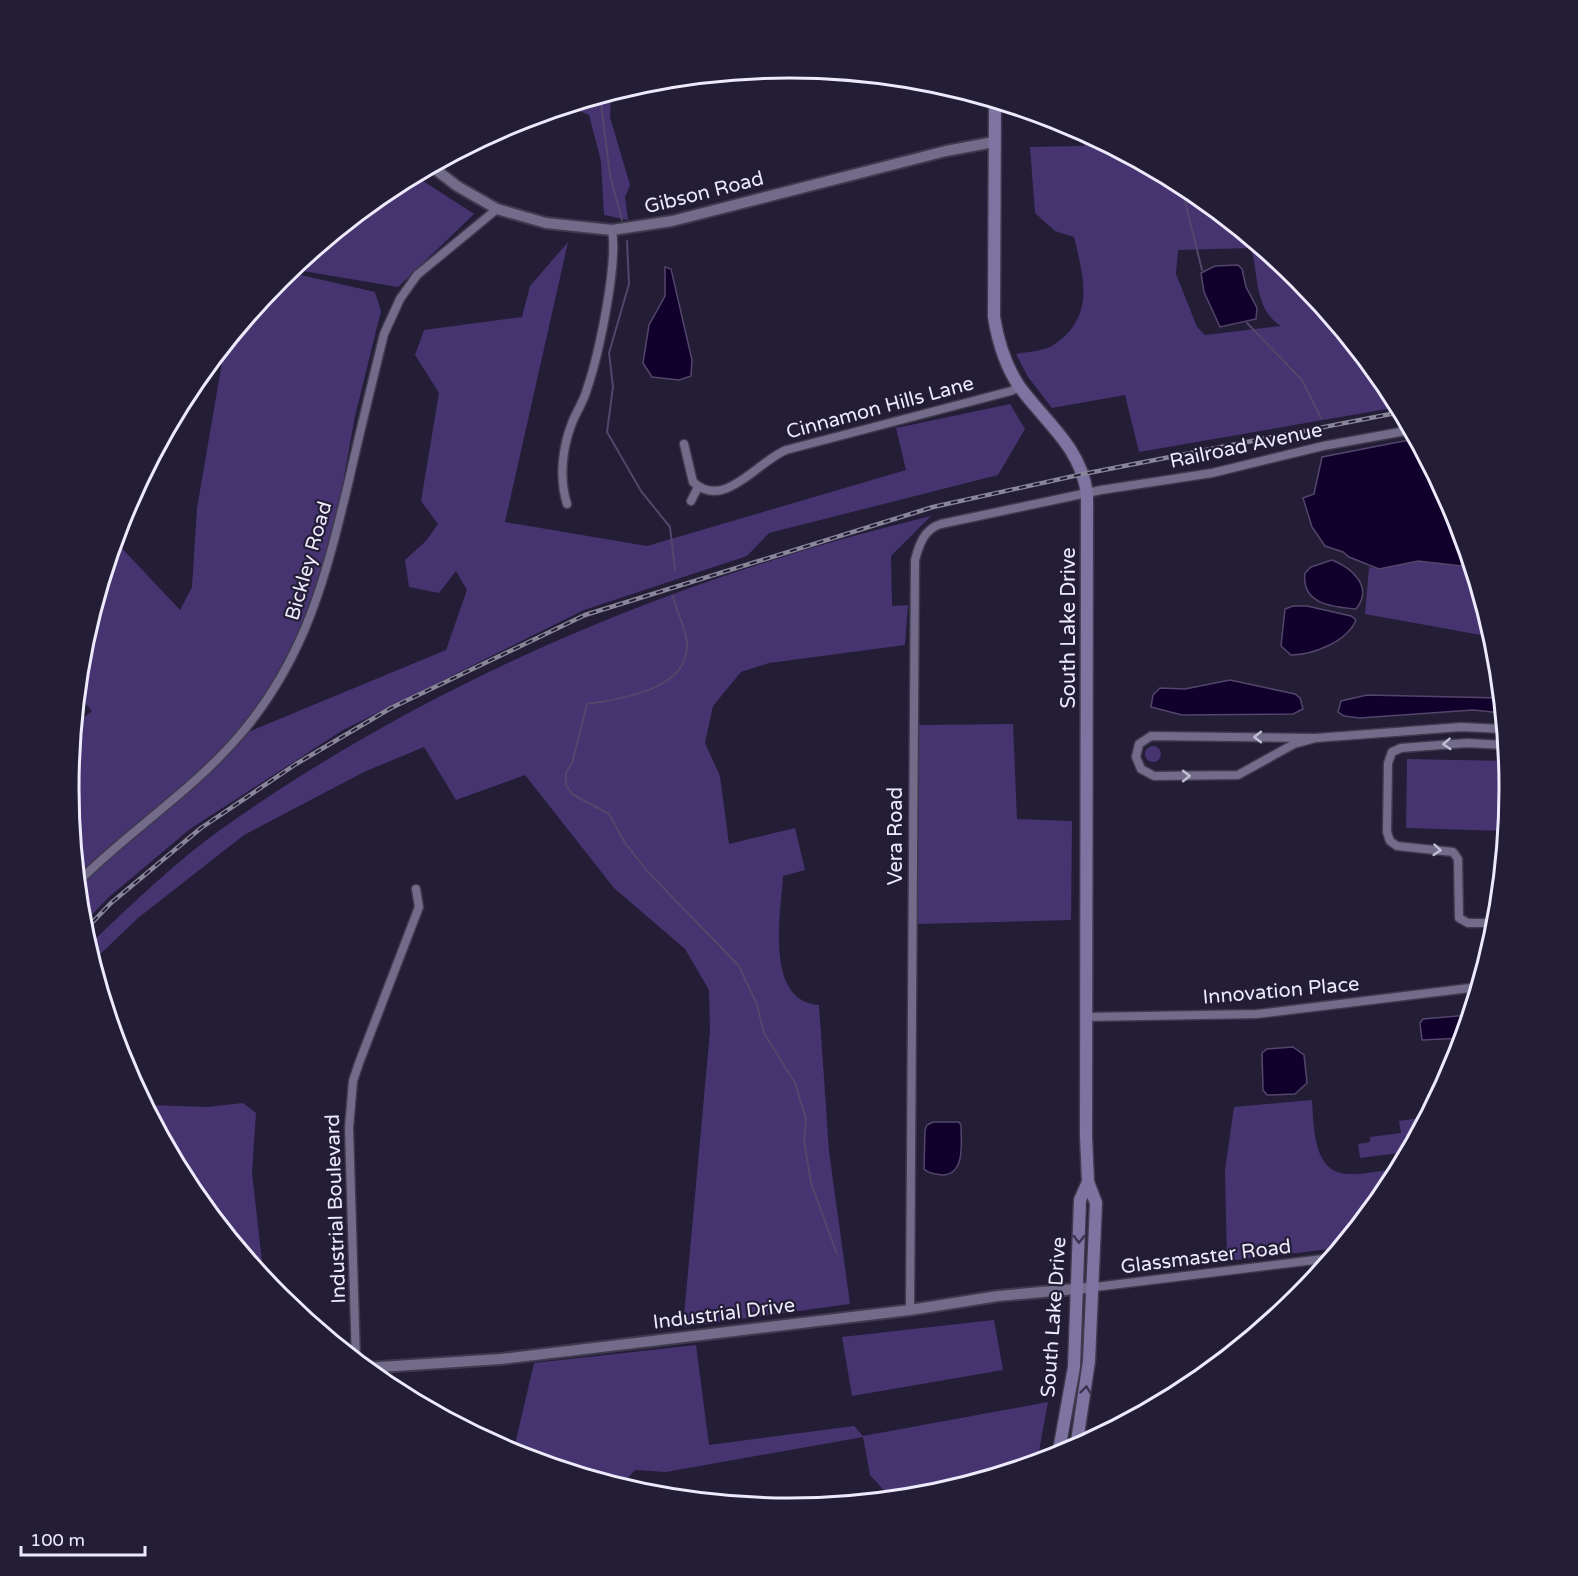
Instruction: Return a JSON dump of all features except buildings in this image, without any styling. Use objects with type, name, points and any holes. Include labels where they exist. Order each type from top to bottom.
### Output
[{"type":"main road","name":"South Lake Drive","points":[[995,109],[994,317],[1003,355],[1020,386],[1070,445],[1083,474],[1087,493],[1088,1182],[1096,1203],[1074,1367],[1060,1444]]},
{"type":"main road","name":"South Lake Drive","points":[[1078,1436],[1089,1361],[1085,1288]]},
{"type":"street","name":"Gibson Road","points":[[438,171],[457,186],[497,209],[546,223],[612,230],[672,221],[946,151],[994,142]]},
{"type":"street","name":"Bickley Road","points":[[85,876],[125,838],[162,810],[223,753],[278,683],[294,657],[318,601],[384,334],[392,315],[417,275],[497,209]]},
{"type":"street","points":[[567,504],[561,477],[571,425],[587,390],[607,298],[615,245],[612,230]]},
{"type":"street","name":"Cinnamon Hills Lane","points":[[698,487],[710,492],[721,490],[740,481],[773,456],[786,450],[1011,391],[1020,386]]},
{"type":"street","name":"Railroad Avenue","points":[[1087,493],[1212,473],[1323,446],[1403,431]]},
{"type":"street","points":[[684,444],[689,475],[698,487],[691,501]]},
{"type":"street","name":"Vera Road","points":[[910,1310],[915,560],[923,538],[934,526],[1087,493]]},
{"type":"street","points":[[1316,738],[1294,744],[1248,771],[1234,776],[1154,776],[1141,769],[1136,757],[1139,744],[1151,736],[1316,738],[1461,728],[1496,729]]},
{"type":"street","points":[[1486,923],[1468,923],[1459,918],[1458,859],[1453,852],[1397,846],[1390,841],[1388,763],[1392,752],[1401,748],[1467,743],[1497,745]]},
{"type":"street","name":"Industrial Boulevard","points":[[356,1350],[350,1101],[359,1063],[418,907],[416,889]]},
{"type":"street","name":"Innovation Place","points":[[1086,1017],[1257,1014],[1470,988]]},
{"type":"street","name":"Glassmaster Road","points":[[1085,1288],[1320,1259]]},
{"type":"street","name":"Industrial Drive","points":[[380,1367],[507,1359],[910,1310],[998,1296],[1085,1288]]},
{"type":"shaded area","points":[[611,101],[610,117],[630,185],[625,197],[628,220],[604,215],[601,161],[589,115],[578,110]]},
{"type":"shaded area","points":[[1084,143],[1144,173],[1221,225],[1250,248],[1178,250],[1176,274],[1197,327],[1205,335],[1281,326],[1272,319],[1262,301],[1251,249],[1323,320],[1352,356],[1388,409],[1139,452],[1125,395],[1052,408],[1028,377],[1016,354],[1048,348],[1066,335],[1081,310],[1083,283],[1074,237],[1055,231],[1035,213],[1030,147],[1084,146]]},
{"type":"shaded area","points":[[422,180],[474,214],[398,287],[303,271],[357,225]]},
{"type":"shaded area","points":[[568,242],[505,522],[647,546],[906,470],[896,428],[1010,404],[1025,429],[998,475],[769,533],[747,556],[584,610],[343,730],[190,829],[109,897],[91,916],[85,881],[79,788],[83,718],[92,711],[84,702],[85,695],[103,604],[121,548],[180,610],[192,587],[197,508],[222,361],[255,320],[299,275],[375,292],[381,311],[355,416],[328,565],[310,623],[241,735],[446,650],[467,590],[456,571],[439,593],[409,587],[405,560],[426,541],[438,524],[421,501],[439,393],[415,355],[424,330],[522,317],[530,286]]},
{"type":"shaded area","points":[[1238,265],[1242,269],[1246,287],[1257,308],[1256,319],[1220,327],[1204,292],[1201,273],[1215,266]]},
{"type":"shaded area","points":[[665,267],[671,269],[692,360],[691,376],[679,380],[652,377],[643,363],[649,325],[665,296]]},
{"type":"shaded area","points":[[1408,440],[1445,516],[1463,566],[1418,561],[1379,569],[1325,546],[1312,527],[1303,498],[1314,494],[1322,457]]},
{"type":"shaded area","points":[[931,516],[891,556],[892,606],[908,605],[905,645],[769,663],[741,672],[713,706],[705,743],[720,776],[729,844],[795,828],[805,870],[783,876],[779,932],[780,953],[783,973],[790,989],[802,1000],[819,1005],[829,1151],[850,1304],[683,1327],[710,1031],[709,990],[685,949],[614,888],[525,775],[456,800],[424,747],[364,772],[244,835],[138,918],[99,955],[96,939],[192,851],[310,770],[393,721],[478,677],[566,637],[655,601],[838,540]]},
{"type":"shaded area","points":[[1332,560],[1353,573],[1362,586],[1361,601],[1356,609],[1320,602],[1308,591],[1305,573],[1311,567]]},
{"type":"shaded area","points":[[1418,561],[1463,566],[1482,635],[1365,614],[1369,567],[1379,569]]},
{"type":"shaded area","points":[[1293,606],[1307,606],[1351,616],[1356,620],[1345,635],[1328,646],[1309,653],[1291,655],[1281,646],[1285,609]]},
{"type":"shaded area","points":[[1230,680],[1295,694],[1300,698],[1303,709],[1293,714],[1182,715],[1151,707],[1153,695],[1160,688],[1185,689]]},
{"type":"shaded area","points":[[1367,695],[1493,698],[1494,712],[1473,710],[1360,718],[1344,716],[1338,712],[1341,701]]},
{"type":"shaded area","points":[[1013,724],[1017,819],[1072,821],[1071,920],[917,924],[919,725]]},
{"type":"shaded area","points":[[1153,746],[1159,748],[1161,754],[1159,760],[1153,762],[1147,760],[1145,754],[1147,748]]},
{"type":"shaded area","points":[[1407,759],[1498,761],[1497,831],[1406,828]]},
{"type":"shaded area","points":[[1461,1016],[1453,1038],[1422,1040],[1420,1023],[1423,1019]]},
{"type":"shaded area","points":[[1293,1047],[1304,1055],[1307,1083],[1295,1094],[1267,1095],[1263,1090],[1262,1053],[1267,1049]]},
{"type":"shaded area","points":[[1312,1100],[1317,1145],[1327,1165],[1347,1174],[1386,1170],[1328,1249],[1227,1261],[1225,1170],[1234,1107]]},
{"type":"shaded area","points":[[243,1103],[256,1113],[252,1173],[262,1264],[226,1220],[199,1182],[154,1105],[208,1107]]},
{"type":"shaded area","points":[[1417,1118],[1397,1153],[1360,1158],[1358,1144],[1370,1142],[1370,1137],[1401,1133],[1399,1121]]},
{"type":"shaded area","points":[[933,1122],[959,1122],[961,1125],[959,1163],[950,1174],[935,1174],[924,1169],[925,1130],[927,1125]]},
{"type":"shaded area","points":[[994,1320],[1003,1370],[852,1396],[842,1337]]},
{"type":"shaded area","points":[[696,1345],[709,1445],[854,1426],[863,1436],[1048,1402],[1039,1452],[973,1474],[928,1484],[885,1491],[870,1475],[863,1437],[666,1472],[635,1470],[627,1479],[561,1460],[515,1443],[534,1363]]},
{"type":"waterway","points":[[601,103],[610,175],[622,220]]},
{"type":"waterway","points":[[1184,199],[1202,270]]},
{"type":"waterway","points":[[627,241],[629,284],[609,353],[613,387],[607,432],[641,491],[670,527],[675,570]]},
{"type":"waterway","points":[[1247,323],[1302,380],[1321,418]]},
{"type":"waterway","points":[[673,596],[687,639],[684,660],[676,672],[650,690],[587,704],[572,763],[566,773],[566,785],[572,794],[609,814],[625,843],[648,872],[739,966],[757,1005],[764,1033],[795,1083],[806,1119],[804,1141],[811,1183],[837,1254]]},
{"type":"railway","points":[[92,922],[111,903],[201,828],[296,764],[391,708],[585,615],[933,507],[1083,474],[1392,414]]}]
